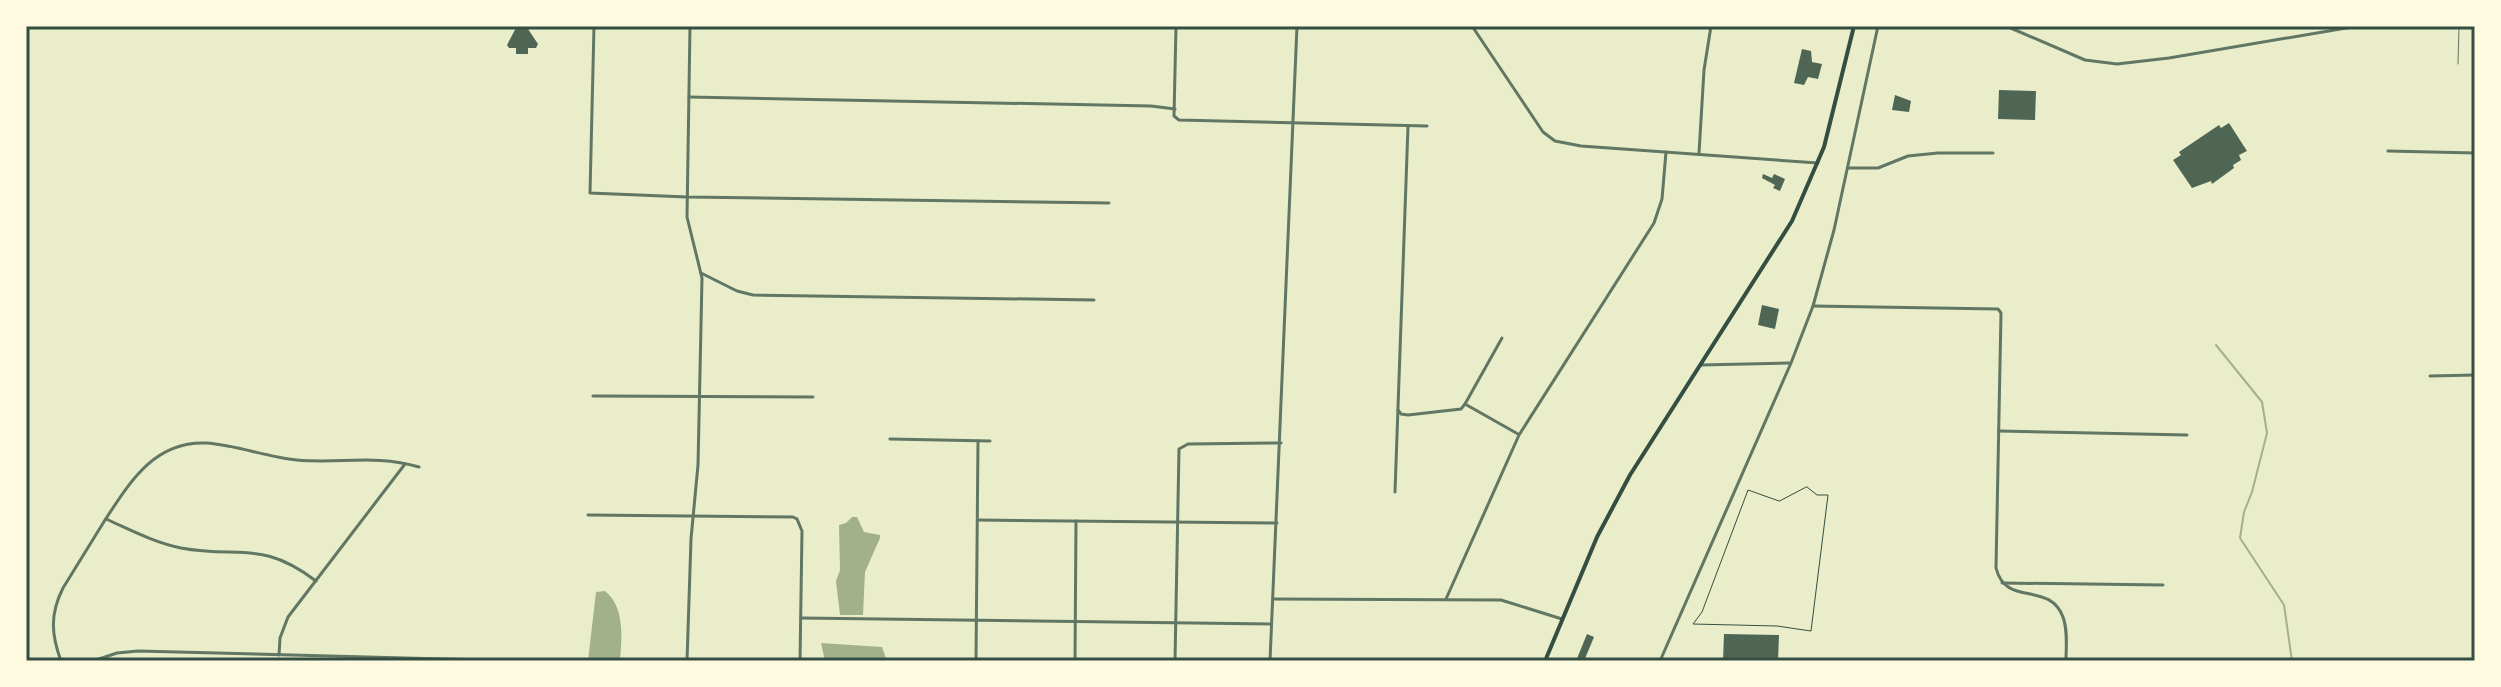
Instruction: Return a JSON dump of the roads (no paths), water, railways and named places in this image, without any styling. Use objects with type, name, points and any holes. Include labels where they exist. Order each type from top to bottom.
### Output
[{"type":"main road","points":[[1545,661],[1597,537],[1642,455],[1782,239],[1818,163],[1834,115],[1854,26]]},
{"type":"street","points":[[594,26],[590,193],[1109,203]]},
{"type":"street","points":[[687,661],[698,465],[701,273],[687,225],[690,26]]},
{"type":"street","points":[[1176,26],[1174,116],[1184,121],[1427,126]]},
{"type":"street","points":[[1270,661],[1297,26]]},
{"type":"street","points":[[1472,26],[1539,126],[1552,139],[1565,144],[1818,163]]},
{"type":"street","points":[[1699,153],[1704,70],[1711,26]]},
{"type":"street","points":[[1660,661],[1813,306],[1849,168],[1878,26]]},
{"type":"street","points":[[2006,26],[2085,60],[2117,64],[2358,26]]},
{"type":"street","points":[[2412,26],[2430,26]]},
{"type":"street","points":[[689,97],[1151,106],[1175,109]]},
{"type":"street","points":[[1395,492],[1408,126]]},
{"type":"street","points":[[2388,151],[2475,153]]},
{"type":"street","points":[[1446,599],[1519,435],[1654,223],[1662,199],[1666,152]]},
{"type":"street","points":[[1849,168],[1878,168],[1908,156],[1993,153]]},
{"type":"street","points":[[701,273],[737,291],[761,296],[1094,300]]},
{"type":"street","points":[[1813,306],[1998,309],[2001,313],[1996,568],[2002,583],[2013,591],[2042,596],[2058,608],[2064,620],[2066,661]]},
{"type":"street","points":[[1398,408],[1401,414],[1408,415],[1461,409],[1502,338]]},
{"type":"street","points":[[1701,365],[1791,363]]},
{"type":"street","points":[[2430,376],[2475,375]]},
{"type":"street","points":[[593,396],[813,397]]},
{"type":"street","points":[[1465,404],[1519,435]]},
{"type":"street","points":[[1999,431],[2187,435]]},
{"type":"street","points":[[890,439],[990,441]]},
{"type":"street","points":[[976,660],[978,441]]},
{"type":"street","points":[[1175,661],[1178,453],[1181,447],[1188,444],[1281,443]]},
{"type":"street","points":[[61,661],[52,630],[56,603],[106,519],[142,467],[158,455],[184,445],[214,444],[298,460],[374,459],[419,467]]},
{"type":"street","points":[[279,655],[280,638],[288,617],[406,463]]},
{"type":"street","points":[[588,515],[793,517],[802,531],[800,661]]},
{"type":"street","points":[[106,519],[146,538],[180,548],[267,554],[294,565],[316,581]]},
{"type":"street","points":[[978,520],[1277,523]]},
{"type":"street","points":[[1075,661],[1076,521]]},
{"type":"street","points":[[2002,583],[2163,585]]},
{"type":"street","points":[[1274,599],[1509,601],[1562,619]]},
{"type":"street","points":[[801,618],[1271,624]]},
{"type":"street","points":[[93,661],[112,654],[131,652],[516,661]]},
{"type":"street","points":[[186,653],[187,661]]},
{"type":"lane","points":[[2458,64],[2459,26]]},
{"type":"waterway","points":[[2216,345],[2262,402],[2267,433],[2244,512],[2240,538],[2284,605],[2292,661]]}]
